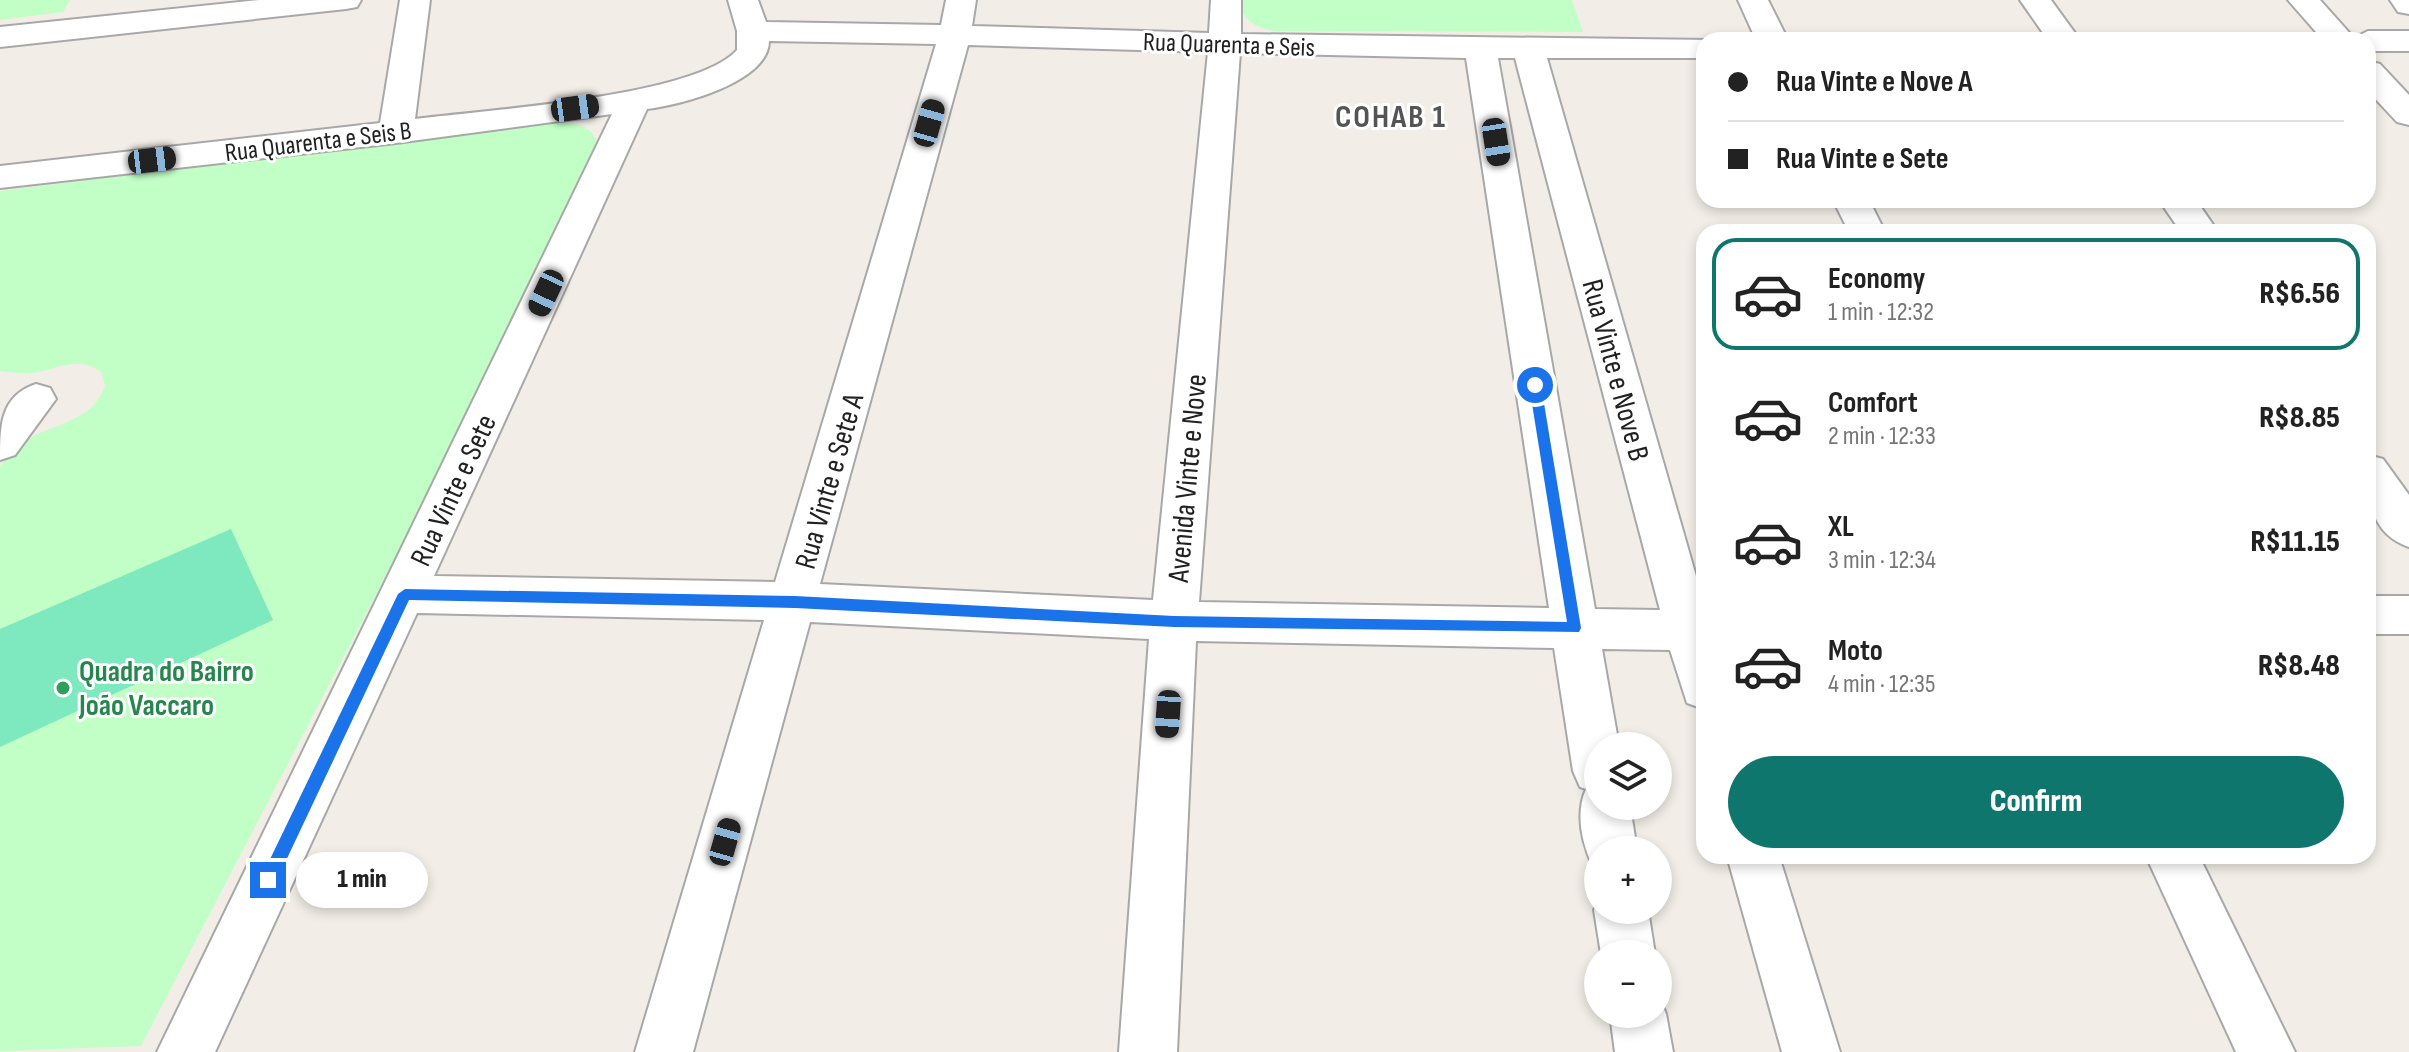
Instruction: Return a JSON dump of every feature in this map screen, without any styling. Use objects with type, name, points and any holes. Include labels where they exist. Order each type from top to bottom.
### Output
[{"type":"street","points":[[0,37],[346,0]]},
{"type":"street","points":[[396,132],[415,0]]},
{"type":"street","points":[[743,0],[753,31]]},
{"type":"street","name":"Avenida Vinte e Nove","points":[[1148,1052],[1174,621],[1225,45],[1226,0]]},
{"type":"street","points":[[1753,0],[1768,32]]},
{"type":"street","points":[[2035,0],[2058,32]]},
{"type":"street","points":[[2303,0],[2333,32]]},
{"type":"street","points":[[2405,0],[2409,5]]},
{"type":"street","name":"Rua Quarenta e Seis","points":[[753,31],[958,16],[1225,45],[1481,51],[1696,48]]},
{"type":"street","name":"Rua Vinte e Sete A","points":[[664,1052],[795,602],[958,16]]},
{"type":"street","name":"Rua Quarenta e Seis B","points":[[0,177],[396,132],[677,94],[731,71],[753,51],[753,31]]},
{"type":"street","points":[[2376,41],[2409,41]]},
{"type":"street","points":[[1481,51],[1592,732]]},
{"type":"street","name":"Rua Vinte e Nove B","points":[[1529,51],[1696,631]]},
{"type":"street","points":[[2376,80],[2409,115]]},
{"type":"street","name":"Rua Vinte e Sete","points":[[186,1052],[405,594],[635,100]]},
{"type":"street","points":[[0,444],[36,399]]},
{"type":"street","points":[[2376,482],[2409,529]]},
{"type":"street","points":[[405,594],[795,602],[1174,621],[1696,631]]},
{"type":"street","points":[[2376,615],[2409,615]]},
{"type":"street","points":[[1755,864],[1811,1052]]},
{"type":"street","points":[[2176,864],[2266,1052]]},
{"type":"street","points":[[1640,1028],[1644,1052]]},
{"type":"green space","points":[[0,0],[70,0],[63,12],[0,20]]},
{"type":"green space","points":[[1238,0],[1572,0],[1583,32],[1274,31],[1250,22],[1242,13]]},
{"type":"green space","points":[[555,122],[587,129],[598,144],[521,316],[141,1046],[0,1051],[0,466],[28,439],[83,414],[100,397],[105,385],[101,372],[86,365],[70,364],[30,373],[0,371],[0,191]]},
{"type":"green space","name":"Quadra do Bairro João Vaccaro","points":[[231,529],[273,620],[0,747],[0,629]]},
{"type":"place","name":"Quadra do Bairro João Vaccaro","points":[[63,688]]},
{"type":"district","name":"COHAB 1","points":[[1391,116]]},
{"type":"route","points":[[268,880],[405,594],[795,602],[1174,621],[1575,628],[1535,385]]}]
